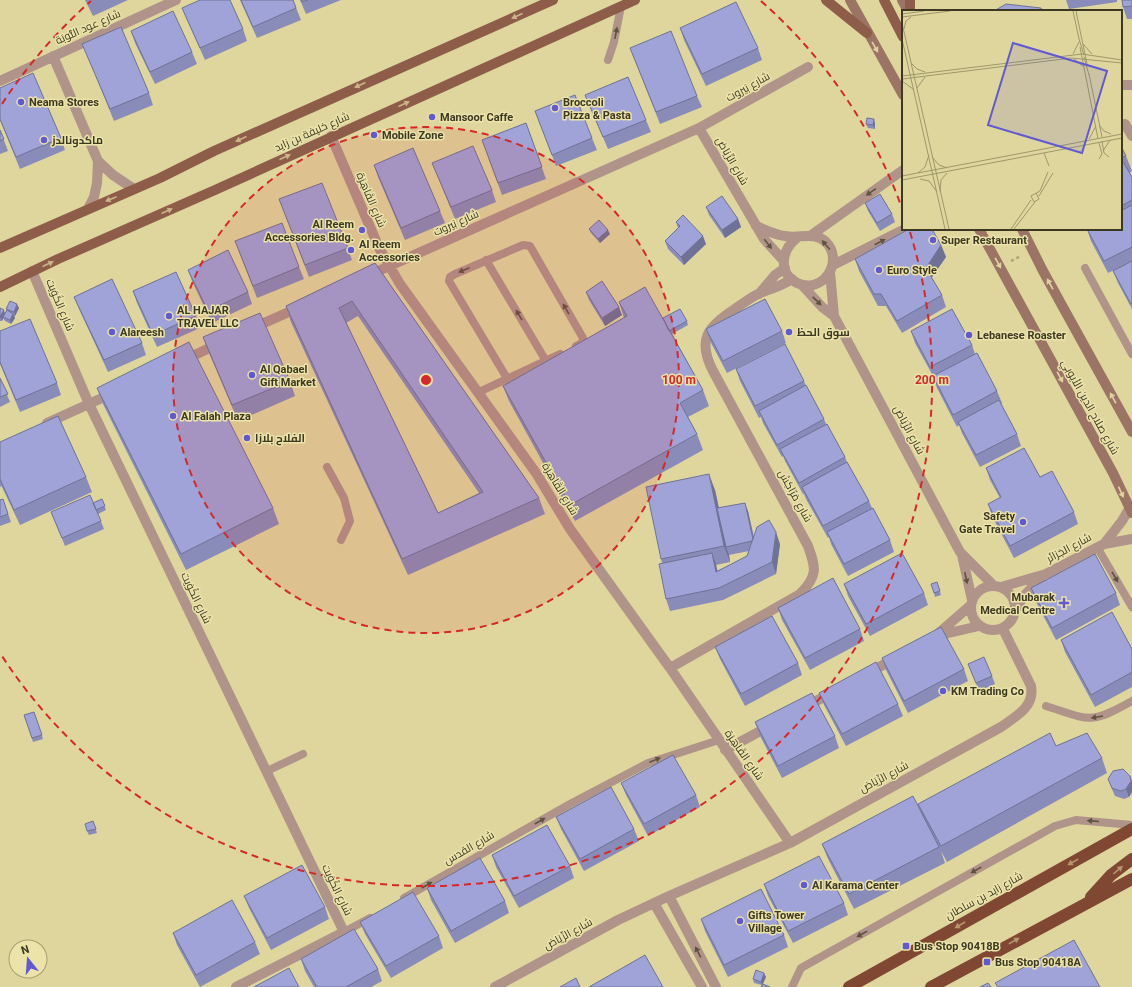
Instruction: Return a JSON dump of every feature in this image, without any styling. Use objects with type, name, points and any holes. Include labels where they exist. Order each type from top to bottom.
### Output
[{"type":"highway","name":"شارع زايد بن سلطان","points":[[849,987],[1132,829]]},
{"type":"highway","points":[[1086,902],[1111,875],[1132,859]]},
{"type":"highway","points":[[931,987],[1086,902],[1132,879]]},
{"type":"main road","name":"شارع خليفة بن زايد","points":[[0,248],[134,190],[214,151],[553,0]]},
{"type":"main road","name":"شارع خليفة بن زايد","points":[[0,287],[32,271],[635,0]]},
{"type":"main road","points":[[826,0],[867,33]]},
{"type":"main road","points":[[884,0],[902,35]]},
{"type":"main road","points":[[909,10],[910,0]]},
{"type":"street","name":"شارع عود التُّوبَة","points":[[0,81],[176,0]]},
{"type":"street","points":[[850,0],[902,94]]},
{"type":"street","points":[[902,0],[908,10]]},
{"type":"street","name":"شارع عود التُّوبَة","points":[[53,56],[98,161],[123,183],[134,190]]},
{"type":"street","name":"شارع بَيروت","points":[[360,279],[699,128],[808,67]]},
{"type":"street","points":[[1124,123],[1132,136]]},
{"type":"street","name":"شارع الرِّيَاض","points":[[699,128],[756,226],[784,264]]},
{"type":"street","name":"شارع القَاهِرَة","points":[[331,136],[379,248],[389,266],[536,473],[570,529],[670,668],[790,843]]},
{"type":"street","name":"شارع عود التُّوبَة","points":[[88,209],[94,196],[97,183],[98,161]]},
{"type":"street","points":[[810,236],[902,171]]},
{"type":"street","points":[[756,226],[783,236],[797,238],[810,236],[818,238],[825,242],[832,253],[832,269]]},
{"type":"street","points":[[797,238],[787,247],[784,264],[792,279],[802,284],[815,284],[821,282],[832,269],[903,230]]},
{"type":"street","name":"شارع صلاح الدين الأيوبي","points":[[980,230],[1113,473],[1131,511]]},
{"type":"street","points":[[1022,230],[1043,271],[1132,432]]},
{"type":"street","name":"شارع مَرّاكِش","points":[[758,294],[784,264]]},
{"type":"street","name":"شارع الرِّيَاض","points":[[832,269],[834,316]]},
{"type":"street","name":"شارع الكُوَيت","points":[[32,271],[89,404],[344,932]]},
{"type":"street","name":"شارع مَرّاكِش","points":[[670,668],[800,594],[811,583],[815,573],[808,546],[706,358],[704,348],[709,330],[723,317],[758,294],[782,286],[792,279]]},
{"type":"street","name":"شارع الرِّيَاض","points":[[802,284],[822,307],[834,316],[962,555],[972,603]]},
{"type":"street","points":[[246,331],[310,302]]},
{"type":"street","points":[[174,364],[224,341]]},
{"type":"street","points":[[34,429],[124,387]]},
{"type":"street","name":"شارع الجَزائر","points":[[1101,546],[1131,511]]},
{"type":"street","name":"شارع الجَزائر","points":[[1016,609],[1034,584],[1046,574],[1101,546],[1132,539]]},
{"type":"street","name":"شارع الرِّيَاض","points":[[962,555],[998,586]]},
{"type":"street","name":"شارع الجَزائر","points":[[998,586],[1046,574]]},
{"type":"street","points":[[922,644],[936,636],[972,603],[981,590],[998,586],[1012,596],[1016,609],[1012,621],[1002,629],[990,631],[979,626],[974,620],[971,613],[972,603]]},
{"type":"street","points":[[936,636],[979,626]]},
{"type":"street","name":"شارع الرِّيَاض","points":[[495,987],[618,920],[790,843],[1001,727],[1025,710],[1033,693],[1031,686],[1002,629]]},
{"type":"street","points":[[859,678],[908,652]]},
{"type":"street","points":[[796,712],[845,686]]},
{"type":"street","points":[[725,750],[782,720]]},
{"type":"street","points":[[669,896],[716,987]]},
{"type":"street","points":[[654,903],[702,987]]},
{"type":"street","points":[[236,987],[344,932]]},
{"type":"lane","points":[[608,60],[614,42],[621,6]]},
{"type":"lane","points":[[479,392],[508,380],[583,342],[532,249],[526,244],[454,274],[450,277],[449,281],[508,380]]},
{"type":"lane","points":[[486,260],[546,361]]},
{"type":"lane","points":[[1085,268],[1132,354]]},
{"type":"lane","points":[[327,467],[344,498],[350,521],[341,540]]},
{"type":"lane","points":[[1101,546],[1132,607]]},
{"type":"lane","points":[[1046,706],[1094,719],[1109,714],[1132,701]]},
{"type":"lane","name":"شارع القدس","points":[[399,901],[570,804],[648,763],[719,740]]},
{"type":"lane","points":[[267,771],[303,754]]},
{"type":"lane","points":[[792,987],[801,968],[1056,826],[1076,820],[1132,825]]},
{"type":"lane","points":[[344,932],[379,913]]},
{"type":"building","points":[[200,0],[230,0],[243,29],[200,48],[182,8]]},
{"type":"building","points":[[241,0],[293,0],[296,8],[253,27]]},
{"type":"building","points":[[1122,0],[1132,0],[1132,6],[1123,7]]},
{"type":"building","points":[[736,2],[758,48],[702,74],[680,28]]},
{"type":"building","points":[[1006,4],[1041,8],[1042,10],[996,10]]},
{"type":"building","points":[[173,11],[192,52],[150,72],[131,31]]},
{"type":"building","points":[[121,27],[149,93],[110,109],[82,44]]},
{"type":"building","points":[[671,31],[697,96],[656,112],[630,48]]},
{"type":"building","points":[[33,73],[61,138],[16,157],[0,119],[0,88]]},
{"type":"building","points":[[628,77],[646,120],[603,137],[585,95]]},
{"type":"building","points":[[575,95],[592,138],[552,155],[535,111]]},
{"type":"building","points":[[867,118],[874,119],[873,125],[866,124]]},
{"type":"building","points":[[526,123],[542,167],[498,183],[482,140]]},
{"type":"building","points":[[0,130],[4,139],[0,141]]},
{"type":"building","points":[[473,146],[492,190],[451,207],[432,163]]},
{"type":"building","points":[[413,148],[440,211],[401,228],[374,165]]},
{"type":"building","points":[[1122,148],[1126,156],[1122,158]]},
{"type":"building","points":[[1122,162],[1132,177],[1132,200],[1122,205]]},
{"type":"building","points":[[322,183],[348,248],[305,265],[279,199]]},
{"type":"building","points":[[880,194],[892,214],[877,223],[865,203]]},
{"type":"building","points":[[722,196],[738,219],[722,230],[706,207]]},
{"type":"building","points":[[1132,205],[1132,247],[1104,261],[1088,230],[1122,230],[1122,210]]},
{"type":"building","points":[[683,215],[703,236],[681,257],[665,241],[680,226],[676,222]]},
{"type":"building","points":[[599,220],[608,230],[598,239],[589,229]]},
{"type":"building","points":[[282,223],[299,267],[253,286],[235,241]]},
{"type":"building","points":[[907,230],[933,230],[941,245],[926,268],[942,295],[897,321],[881,294],[874,294],[855,259]]},
{"type":"building","points":[[228,250],[248,292],[208,311],[188,270]]},
{"type":"building","points":[[1132,261],[1132,303],[1131,304],[1113,271]]},
{"type":"building","points":[[375,263],[539,498],[402,559],[286,306]],"holes":[[[352,301],[483,492],[438,513],[339,308]]]},
{"type":"building","name":"AL HAJAR TRAVEL LLC","points":[[176,272],[196,316],[153,335],[133,291]]},
{"type":"building","name":"Alareesh","points":[[112,279],[142,343],[104,360],[74,297]]},
{"type":"building","points":[[602,281],[619,307],[602,318],[586,292]]},
{"type":"building","points":[[645,287],[703,390],[680,403],[697,434],[570,505],[503,386],[627,316],[619,302]]},
{"type":"building","points":[[765,299],[782,331],[723,361],[706,329]]},
{"type":"building","points":[[10,301],[17,304],[14,312],[6,309]]},
{"type":"building","points":[[0,308],[4,310],[0,317]]},
{"type":"building","points":[[680,309],[687,321],[669,331],[663,318]]},
{"type":"building","points":[[952,309],[972,345],[930,367],[911,331]]},
{"type":"building","points":[[7,310],[13,314],[10,320],[3,317]]},
{"type":"building","name":"Al Qabael Gift Market","points":[[260,313],[290,381],[232,405],[203,337]]},
{"type":"building","points":[[30,319],[57,383],[16,400],[0,362],[0,331]]},
{"type":"building","points":[[189,342],[273,508],[181,554],[97,388]]},
{"type":"building","points":[[785,344],[804,381],[755,406],[736,369]]},
{"type":"building","points":[[977,353],[997,391],[953,415],[933,376]]},
{"type":"building","points":[[0,378],[8,394],[0,397]]},
{"type":"building","points":[[806,385],[824,419],[777,445],[759,411]]},
{"type":"building","points":[[999,400],[1017,434],[976,455],[958,422]]},
{"type":"building","points":[[58,416],[86,477],[14,510],[0,479],[0,442]]},
{"type":"building","points":[[827,424],[845,457],[799,483],[780,449]]},
{"type":"building","points":[[1024,448],[1040,477],[1052,471],[1074,512],[1010,546],[988,504],[1001,497],[986,468]]},
{"type":"building","points":[[847,462],[869,501],[823,526],[802,487]]},
{"type":"building","points":[[709,474],[724,546],[661,559],[646,487]]},
{"type":"building","points":[[90,495],[101,521],[62,538],[51,512]]},
{"type":"building","points":[[3,499],[8,514],[0,517],[0,500]]},
{"type":"building","points":[[102,499],[105,506],[96,510],[93,503]]},
{"type":"building","points":[[745,503],[753,539],[752,541],[726,547],[717,508]]},
{"type":"building","points":[[873,508],[890,540],[844,564],[827,532]]},
{"type":"building","points":[[769,520],[776,532],[772,562],[719,588],[666,599],[659,564],[712,553],[716,572],[747,556],[757,527]]},
{"type":"building","points":[[902,553],[924,593],[866,624],[844,584]]},
{"type":"building","points":[[1095,554],[1116,593],[1052,628],[1031,588]]},
{"type":"building","points":[[833,578],[860,629],[805,658],[778,608]]},
{"type":"building","points":[[937,582],[940,591],[934,593],[931,584]]},
{"type":"building","points":[[1112,612],[1132,649],[1132,672],[1091,695],[1061,640]]},
{"type":"building","points":[[772,616],[798,663],[741,694],[715,647]]},
{"type":"building","points":[[941,627],[964,669],[904,701],[882,658]]},
{"type":"building","points":[[984,657],[992,676],[976,683],[968,664]]},
{"type":"building","points":[[876,662],[898,704],[842,734],[819,693]]},
{"type":"building","points":[[812,693],[835,736],[778,766],[755,722]]},
{"type":"building","points":[[34,712],[42,735],[32,738],[24,715]]},
{"type":"building","points":[[1050,733],[1056,746],[1087,733],[1102,758],[941,846],[918,804]]},
{"type":"building","points":[[673,755],[696,795],[644,824],[621,783]]},
{"type":"building","points":[[1123,769],[1130,776],[1131,781],[1126,789],[1121,791],[1112,788],[1108,779],[1113,771]]},
{"type":"building","points":[[611,787],[634,829],[580,859],[556,817]]},
{"type":"building","points":[[913,796],[939,847],[849,894],[822,844]]},
{"type":"building","points":[[93,821],[96,829],[87,831],[85,824]]},
{"type":"building","points":[[547,825],[570,866],[514,896],[492,855]]},
{"type":"building","points":[[819,856],[844,903],[788,931],[764,884]]},
{"type":"building","points":[[480,858],[505,901],[451,931],[427,888]]},
{"type":"building","points":[[302,865],[325,907],[267,938],[244,896]]},
{"type":"building","points":[[761,889],[784,935],[724,965],[701,919]]},
{"type":"building","points":[[413,892],[439,936],[386,966],[360,922]]},
{"type":"building","points":[[232,900],[255,942],[196,975],[173,933]]},
{"type":"building","points":[[354,929],[378,969],[346,987],[317,987],[301,959]]},
{"type":"building","points":[[1074,940],[1100,987],[998,987],[995,983]]},
{"type":"building","points":[[645,955],[663,987],[589,987]]},
{"type":"building","points":[[289,968],[299,987],[254,987]]},
{"type":"building","points":[[756,970],[764,973],[761,982],[753,979]]},
{"type":"building","points":[[576,978],[580,987],[560,987]]},
{"type":"building","points":[[988,983],[991,987],[980,987]]},
{"type":"building","points":[[763,984],[770,987],[761,987]]},
{"type":"place","name":"Neama Stores","points":[[21,102]]},
{"type":"place","name":"Broccoli Pizza & Pasta","points":[[555,108]]},
{"type":"place","name":"Mansoor Caffe","points":[[432,117]]},
{"type":"place","name":"Mobile Zone","points":[[374,135]]},
{"type":"place","name":"ماكدونالدز","points":[[44,140]]},
{"type":"place","name":"Al Reem Accessories Bldg.","points":[[362,230]]},
{"type":"place","name":"Super Restaurant","points":[[933,240]]},
{"type":"place","name":"Al Reem Accessories","points":[[351,250]]},
{"type":"place","name":"Euro Style","points":[[879,270]]},
{"type":"place","name":"AL HAJAR TRAVEL LLC","points":[[169,316]]},
{"type":"place","name":"Alareesh","points":[[112,332]]},
{"type":"place","name":"سوق الحظ","points":[[789,332]]},
{"type":"place","name":"Lebanese Roaster","points":[[969,335]]},
{"type":"place","name":"Al Qabael Gift Market","points":[[252,375]]},
{"type":"place","name":"Al Falah Plaza","points":[[173,416]]},
{"type":"place","name":"الفلاح بلازا","points":[[247,438]]},
{"type":"place","name":"Safety Gate Travel","points":[[1023,522]]},
{"type":"place","name":"Mubarak Medical Centre","points":[[1064,603]]},
{"type":"place","name":"KM Trading Co","points":[[943,691]]},
{"type":"place","name":"Al Karama Center","points":[[804,885]]},
{"type":"place","name":"Gifts Tower Village","points":[[740,921]]},
{"type":"place","name":"Bus Stop 90418B","points":[[906,946]]},
{"type":"place","name":"Bus Stop 90418A","points":[[987,962]]}]
